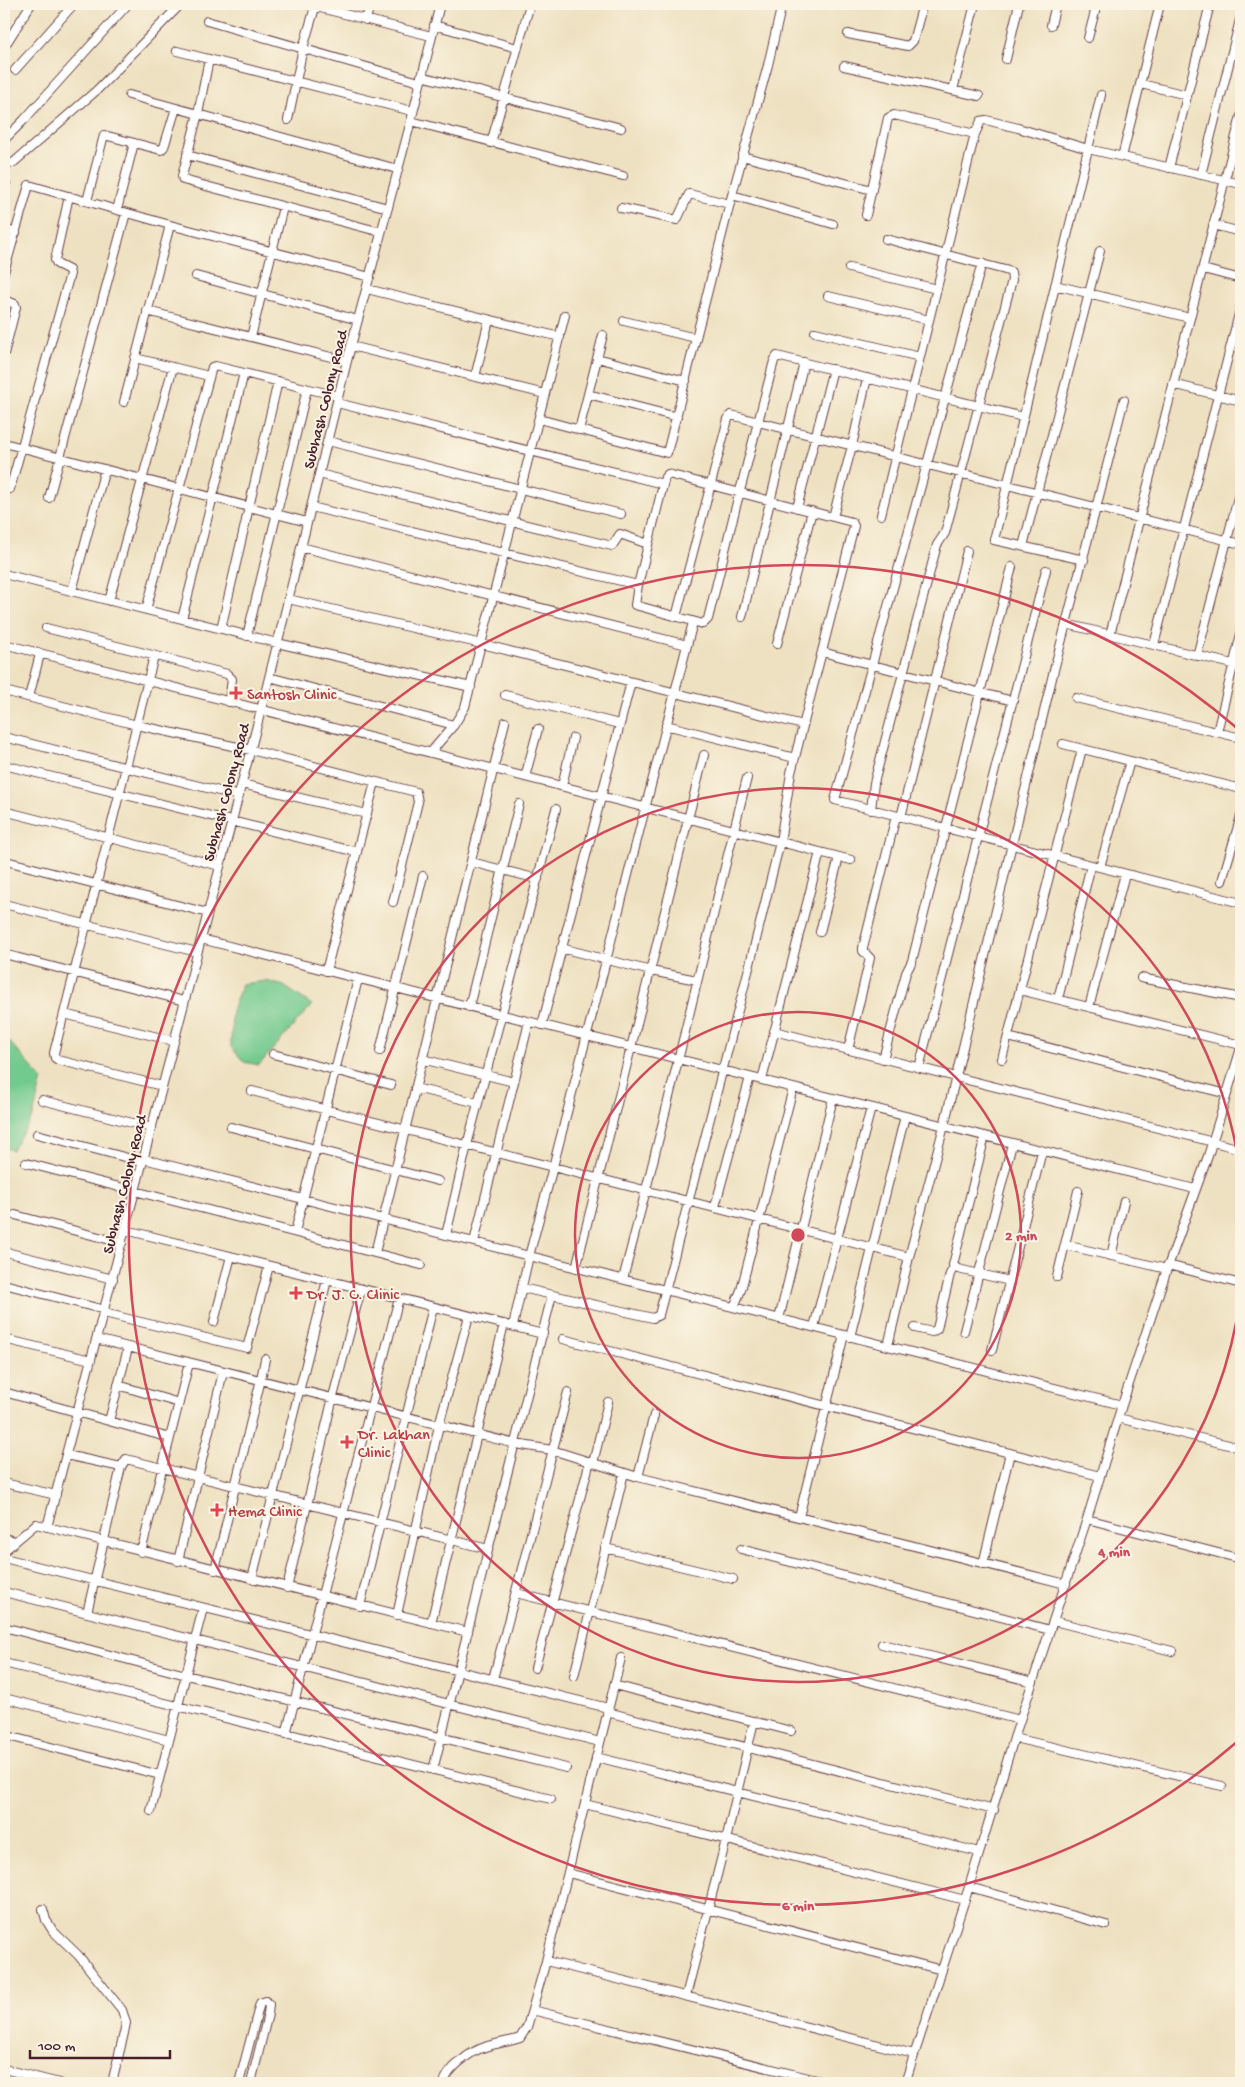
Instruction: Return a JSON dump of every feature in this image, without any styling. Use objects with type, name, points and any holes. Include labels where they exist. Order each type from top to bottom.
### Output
[{"type":"street","points":[[4,47],[31,4]]},
{"type":"street","points":[[15,70],[74,4]]},
{"type":"street","points":[[4,140],[7,131],[128,4]]},
{"type":"street","points":[[13,163],[97,90],[181,4]]},
{"type":"street","points":[[305,4],[431,36]]},
{"type":"street","points":[[366,20],[370,4]]},
{"type":"street","name":"Subhash Colony Road","points":[[47,1527],[90,1360],[105,1312],[184,1001],[251,750],[347,361],[440,4]]},
{"type":"street","points":[[490,142],[528,4]]},
{"type":"street","points":[[538,419],[668,453],[782,4]]},
{"type":"street","points":[[848,34],[908,46],[913,41],[923,4]]},
{"type":"street","points":[[953,90],[975,4]]},
{"type":"street","points":[[1006,59],[1019,4]]},
{"type":"street","points":[[1051,24],[1056,4]]},
{"type":"street","points":[[1088,38],[1097,4]]},
{"type":"street","points":[[1122,157],[1160,4]]},
{"type":"street","points":[[1169,168],[1210,4]]},
{"type":"street","points":[[288,120],[303,48],[316,6]]},
{"type":"street","points":[[1201,175],[1239,37],[1241,16]]},
{"type":"street","points":[[207,21],[420,79],[621,128]]},
{"type":"street","points":[[434,25],[517,48]]},
{"type":"street","points":[[177,51],[412,111]]},
{"type":"street","points":[[209,59],[198,114],[182,176],[185,182],[381,232]]},
{"type":"street","points":[[844,66],[979,96]]},
{"type":"street","points":[[1141,84],[1187,95]]},
{"type":"street","points":[[130,95],[397,169]]},
{"type":"street","points":[[1084,560],[994,540],[1101,95]]},
{"type":"street","points":[[87,201],[102,137],[106,135],[158,150],[163,149],[176,108]]},
{"type":"street","points":[[866,215],[888,118],[894,115],[975,134]]},
{"type":"street","points":[[1110,635],[1241,116]]},
{"type":"street","points":[[881,515],[979,124],[986,120],[1088,149],[1241,184]]},
{"type":"street","points":[[411,121],[588,165],[623,176]]},
{"type":"street","points":[[117,210],[134,143]]},
{"type":"street","points":[[187,155],[388,208]]},
{"type":"street","points":[[742,156],[872,190]]},
{"type":"street","points":[[4,272],[28,185],[170,225],[370,277]]},
{"type":"street","points":[[621,208],[677,220],[688,194],[730,204]]},
{"type":"street","points":[[732,195],[833,224]]},
{"type":"street","points":[[10,489],[20,447],[70,274],[69,270],[57,264],[55,260],[69,196]]},
{"type":"street","points":[[251,337],[283,207]]},
{"type":"street","points":[[49,498],[126,212]]},
{"type":"street","points":[[124,402],[170,225]]},
{"type":"street","points":[[1214,225],[1241,232]]},
{"type":"street","points":[[4,230],[16,233]]},
{"type":"street","points":[[871,810],[874,783],[937,545],[945,532],[1012,276],[1010,271],[886,239]]},
{"type":"street","points":[[1023,546],[1100,251]]},
{"type":"street","points":[[982,263],[925,465],[835,800],[1241,903]]},
{"type":"street","points":[[849,268],[937,289]]},
{"type":"street","points":[[1203,269],[1241,279]]},
{"type":"street","points":[[196,276],[358,320]]},
{"type":"street","points":[[1055,285],[1190,318]]},
{"type":"street","points":[[367,289],[560,337]]},
{"type":"street","points":[[828,296],[929,320]]},
{"type":"street","points":[[4,300],[15,304],[16,307],[4,354]]},
{"type":"street","points":[[1154,645],[1241,306]]},
{"type":"street","points":[[147,311],[347,361]]},
{"type":"street","points":[[430,753],[454,725],[465,707],[565,314]]},
{"type":"street","points":[[475,377],[489,320]]},
{"type":"street","points":[[624,321],[696,338]]},
{"type":"street","points":[[815,332],[920,357]]},
{"type":"street","points":[[579,430],[603,335]]},
{"type":"street","points":[[351,346],[545,394]]},
{"type":"street","points":[[522,1288],[656,1318],[659,1315],[721,1070],[736,1022],[780,842],[795,758],[854,526],[852,522],[796,508],[771,501],[740,493],[711,485],[668,474],[665,477],[635,605],[703,624],[707,622],[740,493],[758,422],[775,358],[779,356],[1023,417]]},
{"type":"street","points":[[135,358],[209,376]]},
{"type":"street","points":[[597,358],[686,381]]},
{"type":"street","points":[[742,617],[804,362]]},
{"type":"street","points":[[146,610],[178,488],[213,367],[307,388],[338,399],[663,484]]},
{"type":"street","points":[[108,601],[173,368]]},
{"type":"street","points":[[796,508],[833,369]]},
{"type":"street","points":[[182,619],[244,373]]},
{"type":"street","points":[[834,517],[867,378]]},
{"type":"street","points":[[221,629],[278,382]]},
{"type":"street","points":[[1173,384],[1241,401]]},
{"type":"street","points":[[247,636],[307,388]]},
{"type":"street","points":[[588,394],[677,417]]},
{"type":"street","points":[[888,1346],[909,1256],[944,1126],[1066,624],[1124,400]]},
{"type":"street","points":[[676,618],[729,417],[733,415],[1241,544]]},
{"type":"street","points":[[328,441],[621,514]]},
{"type":"street","points":[[4,443],[307,522]]},
{"type":"street","points":[[72,591],[105,469]]},
{"type":"street","points":[[319,474],[512,523],[612,546],[620,534],[648,544]]},
{"type":"street","points":[[1197,656],[1241,486]]},
{"type":"street","points":[[311,507],[638,586]]},
{"type":"street","points":[[777,644],[812,512]]},
{"type":"street","points":[[301,547],[687,645]]},
{"type":"street","points":[[848,1050],[870,958],[863,948],[935,682],[968,551]]},
{"type":"street","points":[[883,1059],[906,973],[912,961],[1012,567]]},
{"type":"street","points":[[919,1068],[1046,570]]},
{"type":"street","points":[[4,574],[247,636],[471,687]]},
{"type":"street","points":[[288,599],[482,644],[803,725]]},
{"type":"street","points":[[513,1326],[529,1256],[693,622]]},
{"type":"street","points":[[1066,624],[1238,665]]},
{"type":"street","points":[[46,628],[230,675],[232,679],[229,702]]},
{"type":"street","points":[[1217,732],[1238,665],[1241,634]]},
{"type":"street","points":[[4,644],[851,860]]},
{"type":"street","points":[[822,652],[1012,701]]},
{"type":"street","points":[[29,697],[40,654]]},
{"type":"street","points":[[154,656],[54,1053],[55,1058],[162,1086]]},
{"type":"street","points":[[269,677],[454,725]]},
{"type":"street","points":[[542,1025],[631,682]]},
{"type":"street","points":[[4,691],[136,725],[251,750],[416,792],[418,796],[393,902]]},
{"type":"street","points":[[505,695],[619,724]]},
{"type":"street","points":[[1076,698],[1241,738]]},
{"type":"street","points":[[375,1253],[505,722]]},
{"type":"street","points":[[666,725],[795,758]]},
{"type":"street","points":[[525,777],[538,729]]},
{"type":"street","points":[[4,737],[239,796]]},
{"type":"street","points":[[562,786],[573,738]]},
{"type":"street","points":[[1063,744],[1241,789]]},
{"type":"street","points":[[1002,1059],[1082,749]]},
{"type":"street","points":[[576,1268],[704,755]]},
{"type":"street","points":[[1100,868],[1130,761]]},
{"type":"street","points":[[4,765],[356,852]]},
{"type":"street","points":[[623,1279],[679,1059],[747,778]]},
{"type":"street","points":[[326,971],[375,782]]},
{"type":"street","points":[[242,784],[366,814]]},
{"type":"street","points":[[469,1007],[519,804]]},
{"type":"street","points":[[446,1235],[485,1075],[556,809]]},
{"type":"street","points":[[4,811],[220,866]]},
{"type":"street","points":[[1222,881],[1241,816]]},
{"type":"street","points":[[762,1080],[820,852]]},
{"type":"street","points":[[820,932],[840,858]]},
{"type":"street","points":[[6,861],[208,913]]},
{"type":"street","points":[[471,862],[538,879]]},
{"type":"street","points":[[1058,999],[1091,865]]},
{"type":"street","points":[[1089,1007],[1125,874]]},
{"type":"street","points":[[380,1051],[423,876]]},
{"type":"street","points":[[4,904],[198,952]]},
{"type":"street","points":[[201,939],[1195,1190]]},
{"type":"street","points":[[561,948],[651,971],[697,980]]},
{"type":"street","points":[[4,954],[184,1001]]},
{"type":"street","points":[[1140,978],[1241,998]]},
{"type":"street","points":[[295,1232],[358,979]]},
{"type":"street","points":[[904,2083],[994,1810],[1014,1738],[1066,1584],[1122,1405],[1167,1267],[1212,1142],[1241,1049],[1020,990]]},
{"type":"street","points":[[64,1014],[174,1042]]},
{"type":"street","points":[[474,1242],[529,1022]]},
{"type":"street","points":[[774,1031],[1241,1149]]},
{"type":"street","points":[[1008,1037],[1227,1094]]},
{"type":"street","points":[[273,1054],[391,1085]]},
{"type":"street","points":[[422,1059],[514,1082]]},
{"type":"street","points":[[715,1207],[750,1077]]},
{"type":"street","points":[[415,1088],[478,1103]]},
{"type":"street","points":[[734,1307],[741,1290],[793,1088]]},
{"type":"street","points":[[252,1091],[909,1256]]},
{"type":"street","points":[[778,1319],[833,1098]]},
{"type":"street","points":[[42,1100],[152,1128]]},
{"type":"street","points":[[814,1328],[871,1108]]},
{"type":"street","points":[[799,1517],[905,1116]]},
{"type":"street","points":[[231,1127],[438,1181]]},
{"type":"street","points":[[37,1134],[1122,1405]]},
{"type":"street","points":[[915,1328],[932,1332],[938,1329],[985,1136]]},
{"type":"street","points":[[964,1331],[1012,1144]]},
{"type":"street","points":[[992,1350],[1042,1151]]},
{"type":"street","points":[[26,1163],[420,1265]]},
{"type":"street","points":[[1057,1277],[1078,1191]]},
{"type":"street","points":[[1111,1256],[1124,1201]]},
{"type":"street","points":[[15,1215],[122,1243]]},
{"type":"street","points":[[126,1230],[543,1334]]},
{"type":"street","points":[[1065,1245],[1241,1284]]},
{"type":"street","points":[[6,1252],[113,1279]]},
{"type":"street","points":[[214,1322],[232,1256]]},
{"type":"street","points":[[4,1284],[247,1348],[269,1266]]},
{"type":"street","points":[[954,1267],[1010,1281]]},
{"type":"street","points":[[252,1579],[327,1280]]},
{"type":"street","points":[[287,1588],[332,1397],[361,1289]]},
{"type":"street","points":[[433,1770],[552,1295]]},
{"type":"street","points":[[286,1734],[399,1298]]},
{"type":"street","points":[[360,1606],[433,1307]]},
{"type":"street","points":[[397,1614],[439,1425],[469,1316]]},
{"type":"street","points":[[431,1623],[504,1324]]},
{"type":"street","points":[[4,1339],[90,1360]]},
{"type":"street","points":[[96,1339],[189,1364],[261,1379],[516,1444],[552,1450],[638,1477],[1066,1584]]},
{"type":"street","points":[[563,1339],[1100,1476]]},
{"type":"street","points":[[110,1421],[128,1348]]},
{"type":"street","points":[[215,1570],[265,1358]]},
{"type":"street","points":[[141,1552],[189,1364]]},
{"type":"street","points":[[178,1561],[224,1372]]},
{"type":"street","points":[[118,1385],[179,1402]]},
{"type":"street","points":[[4,1392],[170,1438]]},
{"type":"street","points":[[493,1679],[568,1392]]},
{"type":"street","points":[[535,1668],[608,1402]]},
{"type":"street","points":[[638,1477],[654,1415]]},
{"type":"street","points":[[1118,1418],[1241,1448]]},
{"type":"street","points":[[983,1564],[1010,1453]]},
{"type":"street","points":[[66,1454],[121,1467]]},
{"type":"street","points":[[87,1613],[121,1467],[126,1459],[488,1549]]},
{"type":"street","points":[[574,1676],[624,1473]]},
{"type":"street","points":[[4,1483],[56,1495]]},
{"type":"street","points":[[1087,1519],[1241,1559]]},
{"type":"street","points":[[4,1551],[36,1524],[104,1543],[468,1632]]},
{"type":"street","points":[[4,1538],[15,1541]]},
{"type":"street","points":[[605,1548],[733,1579]]},
{"type":"street","points":[[740,1549],[1050,1630]]},
{"type":"street","points":[[4,1558],[458,1670],[748,1748],[994,1810]]},
{"type":"street","points":[[4,1592],[600,1742]]},
{"type":"street","points":[[516,1593],[1020,1720]]},
{"type":"street","points":[[151,1811],[203,1608]]},
{"type":"street","points":[[1054,1621],[1172,1651]]},
{"type":"street","points":[[4,1627],[186,1675],[566,1768]]},
{"type":"street","points":[[882,1644],[1033,1682]]},
{"type":"street","points":[[444,2083],[448,2073],[456,2065],[482,2047],[520,2038],[527,2027],[546,1961],[621,1658]]},
{"type":"street","points":[[4,1663],[550,1799]]},
{"type":"street","points":[[614,1685],[791,1731]]},
{"type":"street","points":[[4,1698],[169,1740]]},
{"type":"street","points":[[686,1996],[754,1721]]},
{"type":"street","points":[[4,1735],[160,1775]]},
{"type":"street","points":[[1014,1738],[1222,1786]]},
{"type":"street","points":[[596,1757],[979,1852]]},
{"type":"street","points":[[584,1804],[965,1900]]},
{"type":"street","points":[[568,1873],[942,1970]]},
{"type":"street","points":[[969,1887],[1106,1925]]},
{"type":"street","points":[[44,1909],[46,1920],[53,1931],[78,1955],[122,2010],[126,2023],[112,2083]]},
{"type":"street","points":[[546,1961],[914,2054]]},
{"type":"street","points":[[240,2083],[258,2009],[260,2003],[266,2001],[269,2004],[268,2014],[251,2083]]},
{"type":"street","points":[[532,2010],[829,2083]]},
{"type":"street","points":[[4,2069],[59,2083]]},
{"type":"green space","points":[[266,981],[284,986],[312,1005],[259,1065],[244,1062],[231,1047],[232,1011],[242,984]]},
{"type":"green space","points":[[4,1038],[7,1039],[42,1079],[33,1116],[12,1150],[4,1148]]},
{"type":"place","name":"Santosh Clinic","points":[[236,693]]},
{"type":"place","name":"Dr. J. C. Clinic","points":[[296,1293]]},
{"type":"place","name":"Dr. Lakhan Clinic","points":[[347,1442]]},
{"type":"place","name":"Hema Clinic","points":[[217,1510]]}]
